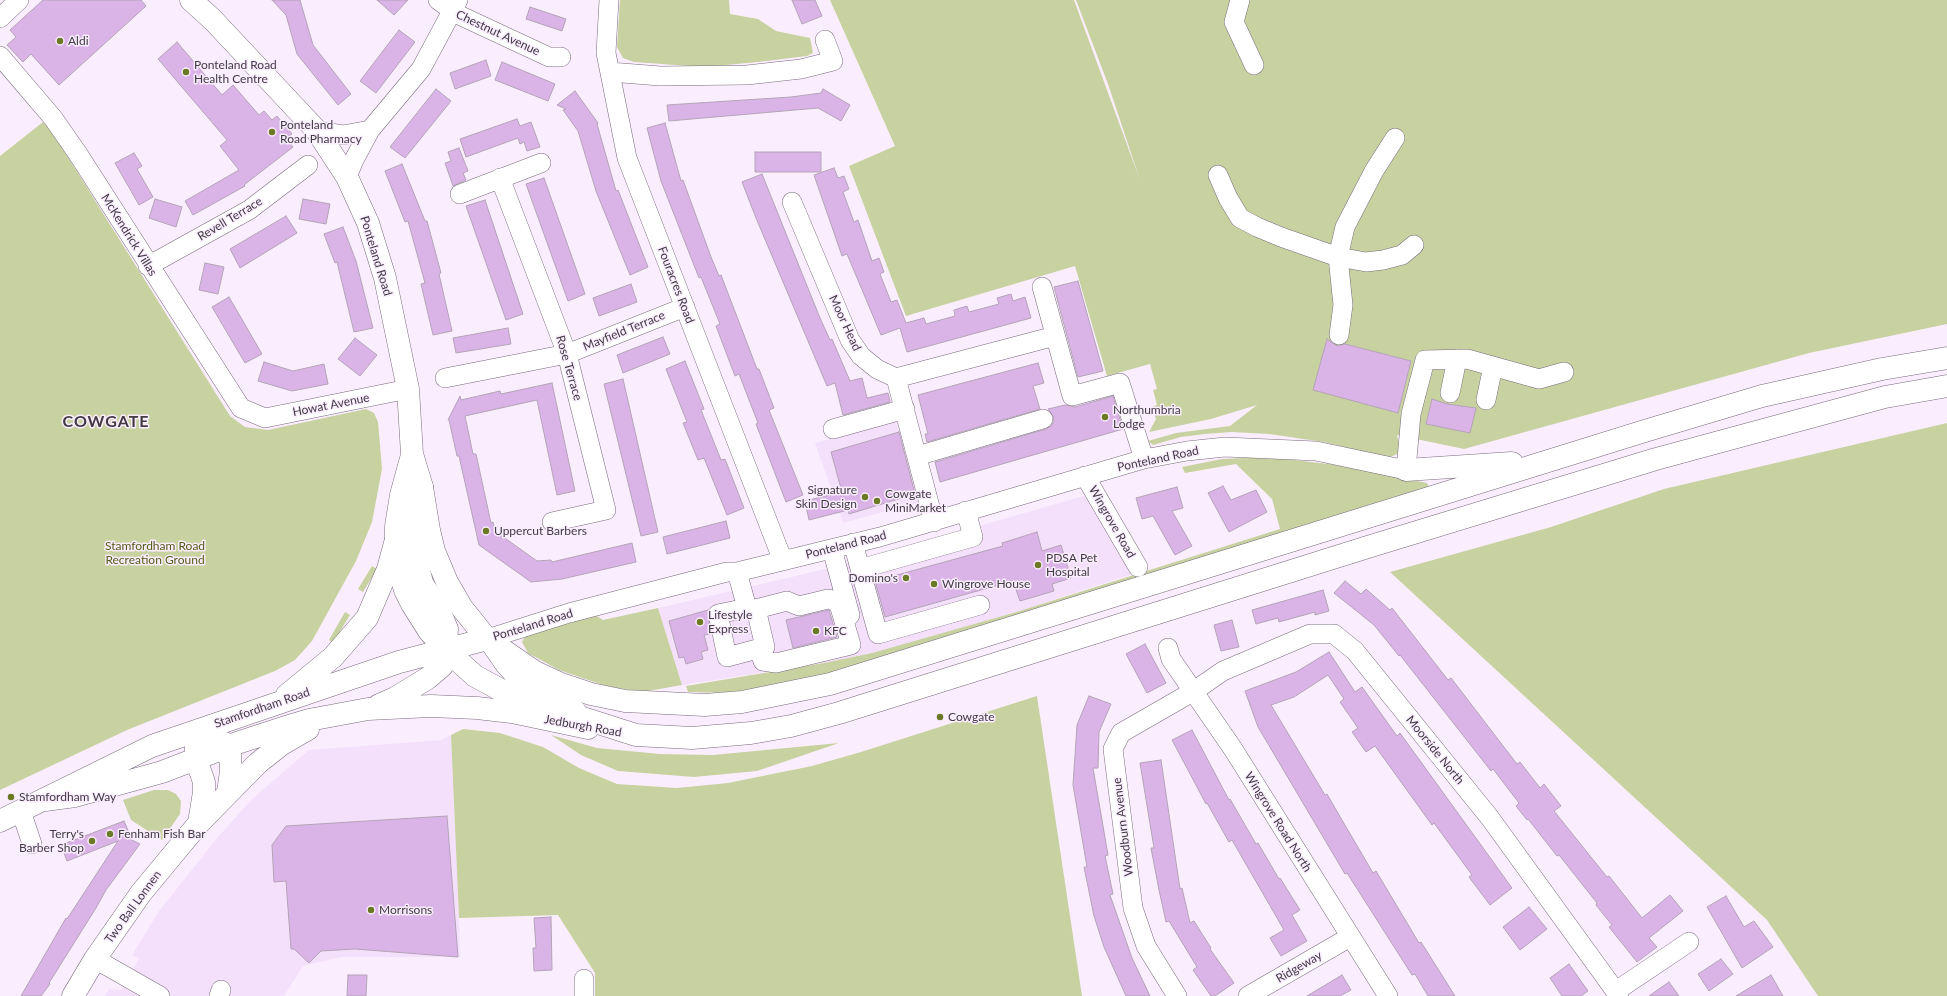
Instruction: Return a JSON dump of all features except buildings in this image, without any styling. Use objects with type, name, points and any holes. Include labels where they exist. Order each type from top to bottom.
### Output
[{"type":"main road","name":"Ponteland Road","points":[[191,0],[212,20],[317,131],[347,177],[368,223],[385,278],[408,389],[412,454],[422,488],[434,551],[446,582],[462,608],[487,639]]},
{"type":"main road","points":[[487,639],[535,672],[561,684],[591,694],[625,701],[668,704],[705,705],[742,702],[830,684],[900,664],[1547,461],[1762,396],[1882,369],[1947,358]]},
{"type":"main road","points":[[636,735],[692,738],[716,737],[751,734],[798,724],[895,696],[1371,546],[1656,459],[1884,397],[1947,386]]},
{"type":"main road","name":"Ponteland Road","points":[[412,454],[396,526],[395,543],[399,574],[404,590],[429,631],[446,650]]},
{"type":"main road","points":[[1406,470],[1547,461]]},
{"type":"main road","points":[[368,710],[395,698],[436,672],[445,659],[447,629],[444,620],[422,583],[410,538],[410,523],[422,488]]},
{"type":"main road","points":[[278,702],[332,657],[367,618],[388,569],[395,543]]},
{"type":"main road","name":"Stamfordham Road","points":[[0,821],[45,800],[125,758],[207,726],[399,662],[487,639]]},
{"type":"main road","name":"Jedburgh Road","points":[[446,650],[476,676],[499,689],[523,699],[636,735]]},
{"type":"main road","name":"Jedburgh Road","points":[[368,710],[431,706],[477,708],[512,712],[594,730],[636,735]]},
{"type":"main road","name":"Stamfordham Road","points":[[227,747],[286,726],[368,710]]},
{"type":"main road","name":"Two Ball Lonnen","points":[[74,996],[95,959],[141,893],[228,793],[258,763],[282,744],[332,716]]},
{"type":"main road","points":[[200,824],[204,782],[196,752],[199,738],[207,726]]},
{"type":"main road","points":[[72,786],[196,752],[218,740],[227,747],[231,771],[228,793]]},
{"type":"main road","name":"Stamfordham Road","points":[[45,800],[75,796],[148,776],[196,752]]},
{"type":"street","points":[[0,18],[19,0]]},
{"type":"street","name":"Chestnut Avenue","points":[[438,0],[456,6],[550,57],[561,57]]},
{"type":"street","name":"Fouracres Road","points":[[610,0],[606,53],[627,158],[783,561]]},
{"type":"street","points":[[1240,0],[1234,22],[1254,65]]},
{"type":"street","points":[[347,177],[370,130],[421,69],[456,6]]},
{"type":"street","points":[[610,72],[660,76],[699,76],[747,75],[801,69],[833,61],[825,40]]},
{"type":"street","name":"McKendrick Villas","points":[[0,56],[53,118],[78,154],[148,266],[241,408],[254,414]]},
{"type":"street","points":[[317,131],[342,135],[370,130]]},
{"type":"street","points":[[1339,335],[1343,304],[1338,257],[1345,227],[1357,201],[1395,138]]},
{"type":"street","points":[[460,194],[541,163]]},
{"type":"street","name":"Revell Terrace","points":[[148,266],[249,210],[308,165]]},
{"type":"street","points":[[1218,175],[1228,198],[1240,218],[1281,237],[1338,257],[1366,262],[1383,260],[1402,255],[1414,245]]},
{"type":"street","name":"Rose Terrace","points":[[500,178],[567,354],[606,510],[552,522]]},
{"type":"street","name":"Moor Head","points":[[792,202],[850,340],[861,356],[877,369],[896,378]]},
{"type":"street","points":[[1042,287],[1072,396],[1120,383],[1144,459]]},
{"type":"street","name":"Mayfield Terrace","points":[[445,378],[567,354],[685,307]]},
{"type":"street","points":[[934,522],[896,378],[1032,340],[1055,336]]},
{"type":"street","points":[[1450,394],[1457,359]]},
{"type":"street","points":[[1406,470],[1411,414],[1425,360],[1467,359],[1538,379],[1564,372]]},
{"type":"street","points":[[1486,400],[1493,366]]},
{"type":"street","name":"Howat Avenue","points":[[254,414],[265,418],[408,389]]},
{"type":"street","points":[[833,429],[905,409]]},
{"type":"street","points":[[917,456],[1043,419]]},
{"type":"street","name":"Ponteland Road","points":[[487,639],[569,613],[732,572],[853,544],[934,522],[966,511],[1144,459],[1186,451],[1225,447],[1316,451],[1406,470]]},
{"type":"street","name":"Wingrove Road","points":[[1085,476],[1138,567]]},
{"type":"street","points":[[860,569],[973,537],[966,511]]},
{"type":"street","points":[[853,544],[878,634],[980,605]]},
{"type":"street","points":[[832,549],[850,617]]},
{"type":"street","points":[[732,572],[751,608],[765,648],[759,649],[727,657],[718,614],[751,608],[787,601],[799,606],[828,599],[840,604],[851,645],[776,663],[763,661],[759,649]]},
{"type":"street","name":"Moorside North","points":[[1194,691],[1223,671],[1310,634],[1334,634],[1355,651],[1490,818],[1618,994]]},
{"type":"street","points":[[487,639],[505,665],[521,680],[597,723]]},
{"type":"street","name":"Wingrove Road North","points":[[1168,648],[1171,659],[1232,749],[1388,996]]},
{"type":"street","name":"Woodburn Avenue","points":[[1177,996],[1146,946],[1133,908],[1114,749],[1121,733],[1194,691]]},
{"type":"street","points":[[21,811],[32,844]]},
{"type":"street","name":"Ridgeway","points":[[1248,996],[1350,937]]},
{"type":"street","points":[[1618,994],[1688,942]]},
{"type":"street","points":[[95,959],[154,994]]},
{"type":"shaded area","points":[[896,420],[919,502],[843,523],[815,443]]},
{"type":"shaded area","points":[[1087,495],[1132,574],[1013,613],[872,653],[824,663],[682,685],[658,608],[843,565]]},
{"type":"shaded area","points":[[451,735],[460,957],[341,957],[303,966],[284,996],[105,996],[109,989],[121,990],[139,959],[132,955],[159,911],[218,837],[251,800],[309,750],[441,740]]},
{"type":"green space","points":[[620,0],[729,0],[730,14],[758,19],[776,31],[810,38],[813,53],[807,56],[704,67],[634,62],[623,58],[617,47]]},
{"type":"green space","points":[[830,0],[1074,0],[1140,180],[1108,84],[1076,0],[1947,0],[1947,324],[1809,353],[1464,449],[1397,435],[1400,448],[1397,454],[1388,458],[1324,442],[1269,434],[1232,432],[1181,437],[1153,445],[1148,441],[1176,433],[1230,426],[1257,405],[1211,419],[1149,432],[1156,419],[1152,407],[1157,405],[1153,390],[1157,389],[1150,364],[1107,376],[1075,266],[906,316],[849,166],[895,146]]},
{"type":"green space","name":"Stamfordham Road Recreation Ground","points":[[43,122],[54,135],[230,416],[245,427],[268,430],[366,409],[374,413],[378,422],[382,469],[372,522],[356,561],[312,641],[295,660],[275,671],[127,730],[0,790],[0,156]]},
{"type":"green space","points":[[1947,423],[1947,996],[1818,996],[1767,920],[1390,572],[1551,527],[1664,489]]},
{"type":"green space","points":[[1267,457],[1337,465],[1427,483],[1429,487],[825,676],[732,693],[688,692],[686,686],[824,663],[872,653],[1013,613],[1280,529],[1272,499],[1236,464],[1185,473],[1182,467],[1222,459]]},
{"type":"green space","points":[[372,566],[377,569],[363,592],[358,589]]},
{"type":"green space","points":[[658,608],[682,685],[643,692],[606,686],[559,670],[528,653],[522,642],[529,634],[592,613],[603,620]]},
{"type":"green space","points":[[345,612],[350,615],[333,643],[329,640]]},
{"type":"green space","points":[[1037,696],[1082,996],[595,996],[595,973],[558,915],[459,918],[451,735],[463,729],[500,733],[543,747],[579,768],[617,784],[677,788],[728,783],[812,766]]},
{"type":"green space","points":[[551,735],[597,748],[660,754],[713,755],[839,743],[757,771],[694,777],[618,771],[581,755]]},
{"type":"green space","points":[[154,790],[168,790],[176,794],[181,801],[180,814],[162,840],[131,820],[123,800]]},
{"type":"place","name":"Aldi","points":[[60,41]]},
{"type":"place","name":"Ponteland Road Health Centre","points":[[186,72]]},
{"type":"place","name":"Ponteland Road Pharmacy","points":[[272,132]]},
{"type":"place","name":"Northumbria Lodge","points":[[1105,417]]},
{"type":"place","name":"Signature Skin Design","points":[[865,497]]},
{"type":"place","name":"Cowgate MiniMarket","points":[[877,501]]},
{"type":"place","name":"Uppercut Barbers","points":[[486,531]]},
{"type":"place","name":"PDSA Pet Hospital","points":[[1038,565]]},
{"type":"place","name":"Domino's","points":[[906,578]]},
{"type":"place","name":"Wingrove House","points":[[934,584]]},
{"type":"place","name":"Lifestyle Express","points":[[700,622]]},
{"type":"place","name":"KFC","points":[[816,631]]},
{"type":"place","name":"Cowgate","points":[[940,717]]},
{"type":"place","name":"Stamfordham Way","points":[[11,797]]},
{"type":"place","name":"Fenham Fish Bar","points":[[110,834]]},
{"type":"place","name":"Terry's Barber Shop","points":[[92,841]]},
{"type":"place","name":"Morrisons","points":[[371,910]]},
{"type":"district","name":"COWGATE","points":[[106,422]]}]
